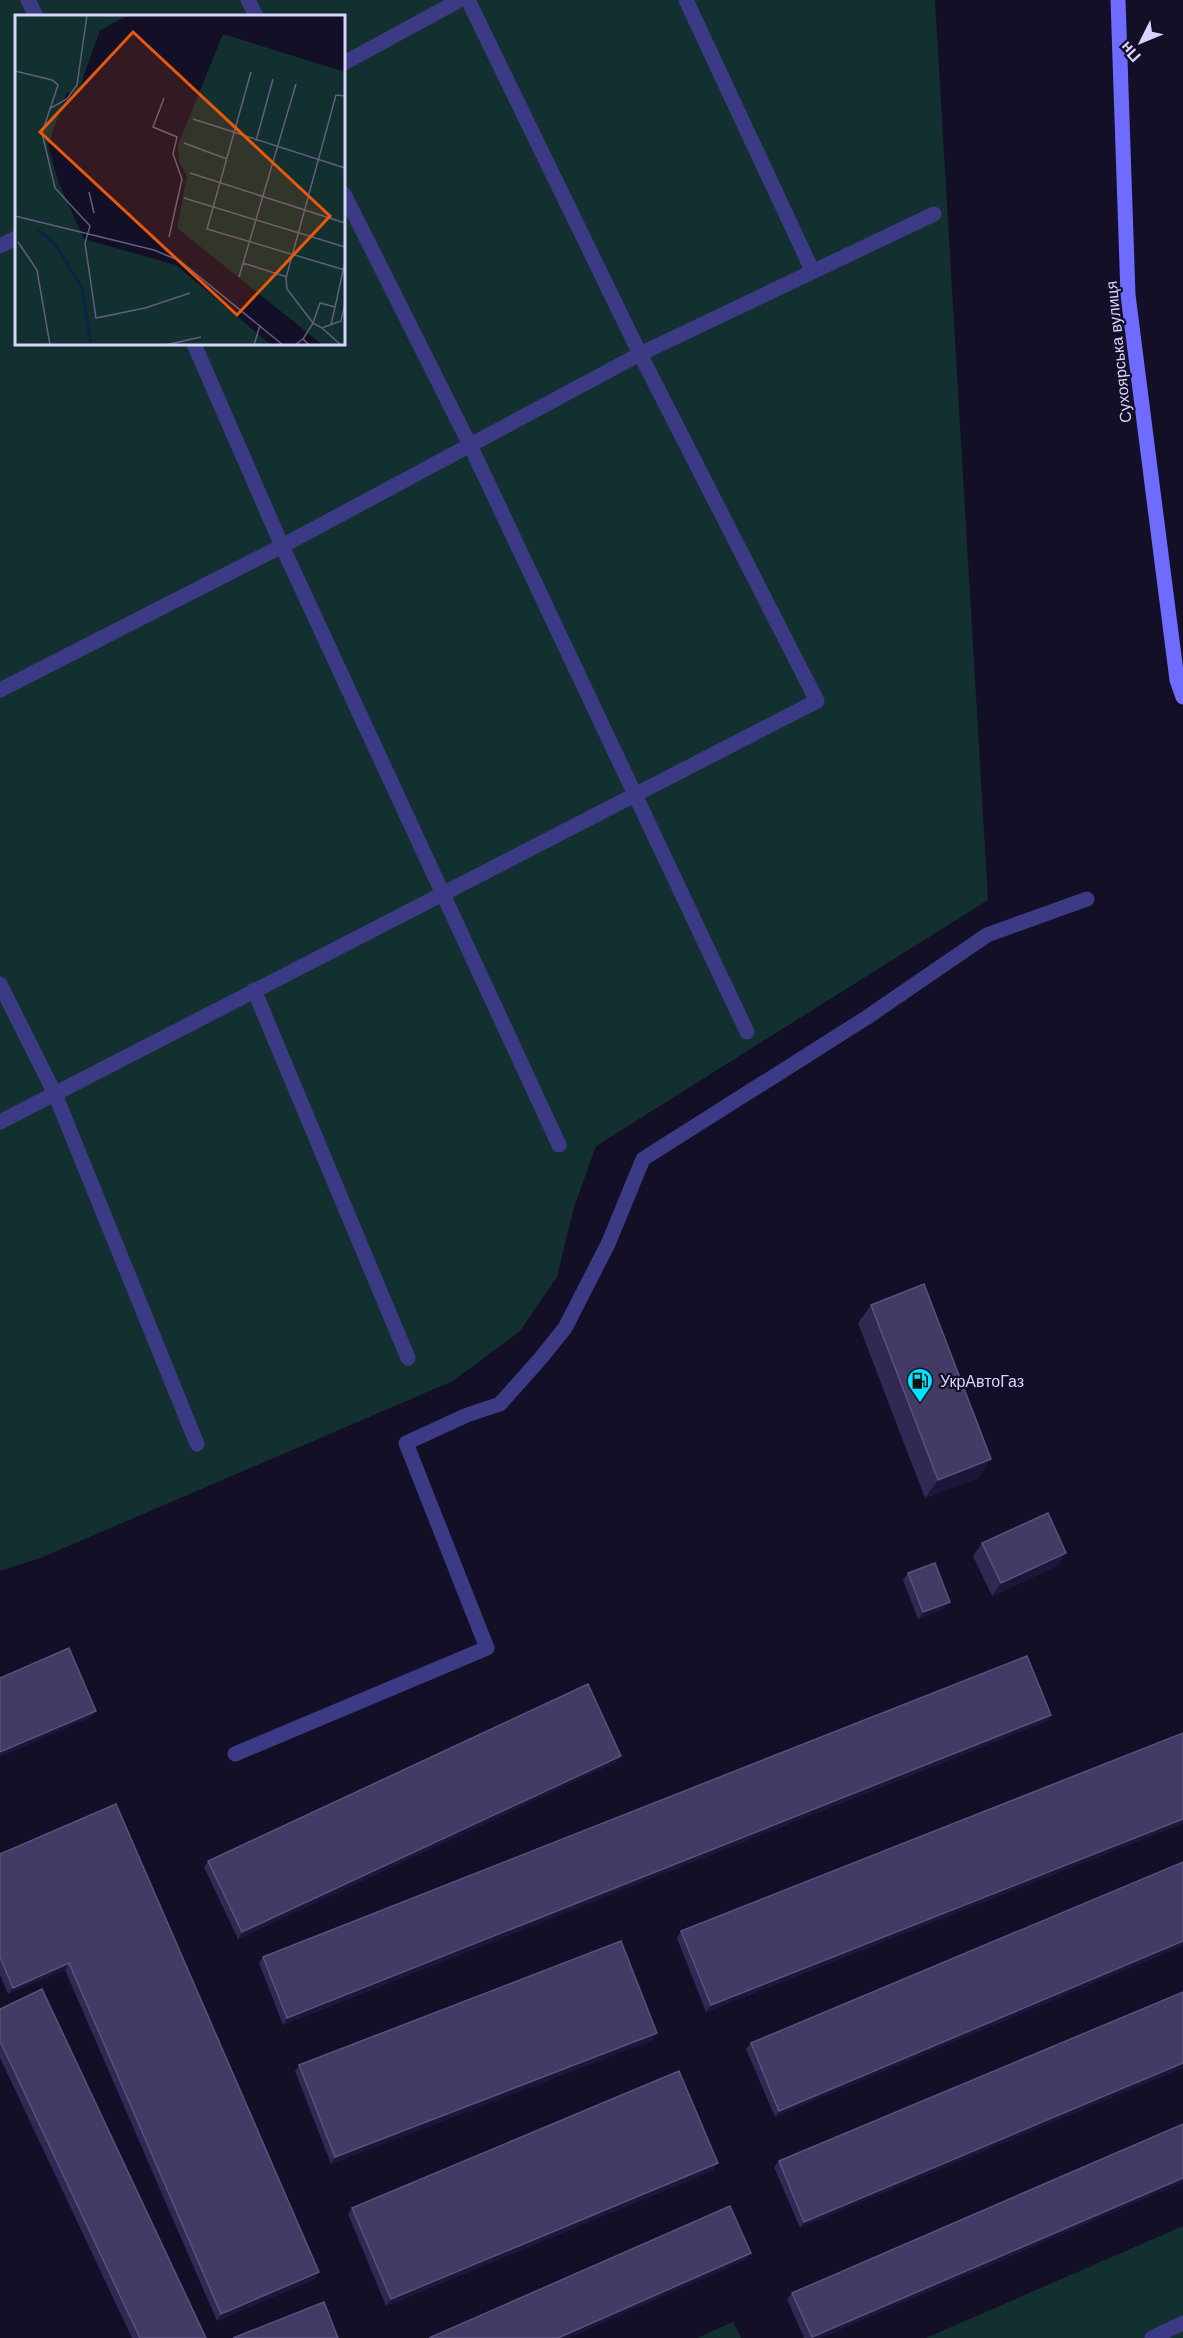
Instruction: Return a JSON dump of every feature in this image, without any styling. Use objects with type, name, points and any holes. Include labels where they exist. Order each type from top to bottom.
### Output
[{"type":"street","points":[[28,0],[36,15]]},
{"type":"street","points":[[248,0],[256,15]]},
{"type":"street","points":[[345,62],[460,0]]},
{"type":"street","points":[[0,1122],[816,701],[640,354],[468,0]]},
{"type":"street","points":[[686,0],[812,270]]},
{"type":"street","name":"Сухоярська вулиця","points":[[1118,0],[1128,295],[1177,680],[1183,697]]},
{"type":"street","points":[[345,196],[470,445],[747,1032]]},
{"type":"street","points":[[0,690],[282,546],[640,354],[933,214]]},
{"type":"street","points":[[0,246],[15,238]]},
{"type":"street","points":[[194,345],[282,546],[444,891],[559,1145]]},
{"type":"street","points":[[235,1754],[487,1648],[406,1443],[467,1414],[500,1404],[540,1359],[571,1317],[608,1244],[643,1159],[866,1017],[987,935],[1087,899]]},
{"type":"street","points":[[0,984],[55,1094],[197,1444]]},
{"type":"street","points":[[254,990],[408,1358]]},
{"type":"street","points":[[1152,2338],[1183,2323]]},
{"type":"green space","points":[[0,0],[935,0],[988,900],[596,1146],[574,1207],[557,1277],[520,1331],[453,1381],[43,1557],[0,1571]]},
{"type":"green space","points":[[1183,2226],[1183,2338],[926,2338]]},
{"type":"green space","points":[[733,2322],[741,2338],[697,2338]]},
{"type":"building","points":[[924,1284],[991,1459],[938,1480],[871,1305]]},
{"type":"building","points":[[1048,1513],[1066,1553],[1001,1583],[982,1543]]},
{"type":"building","points":[[935,1563],[950,1602],[923,1612],[908,1573]]},
{"type":"building","points":[[69,1648],[96,1711],[0,1752],[0,1678]]},
{"type":"building","points":[[1027,1656],[1051,1715],[287,2018],[263,1957]]},
{"type":"building","points":[[588,1684],[621,1756],[242,1932],[208,1861]]},
{"type":"building","points":[[1183,1733],[1183,1819],[711,2005],[681,1931]]},
{"type":"building","points":[[116,1804],[319,2272],[221,2314],[69,1963],[13,1988],[0,1957],[0,1854]]},
{"type":"building","points":[[1183,1862],[1183,1941],[779,2111],[751,2043]]},
{"type":"building","points":[[621,1941],[657,2033],[335,2157],[299,2065]]},
{"type":"building","points":[[42,1989],[206,2338],[140,2338],[0,2041],[0,2009]]},
{"type":"building","points":[[1183,1992],[1183,2063],[804,2222],[779,2161]]},
{"type":"building","points":[[679,2071],[718,2163],[391,2299],[352,2208]]},
{"type":"building","points":[[1183,2124],[1183,2178],[812,2337],[792,2293]]},
{"type":"building","points":[[730,2206],[751,2253],[558,2338],[429,2338]]},
{"type":"building","points":[[324,2302],[338,2338],[233,2338]]},
{"type":"place","name":"УкрАвтоГаз","points":[[920,1404]]}]
